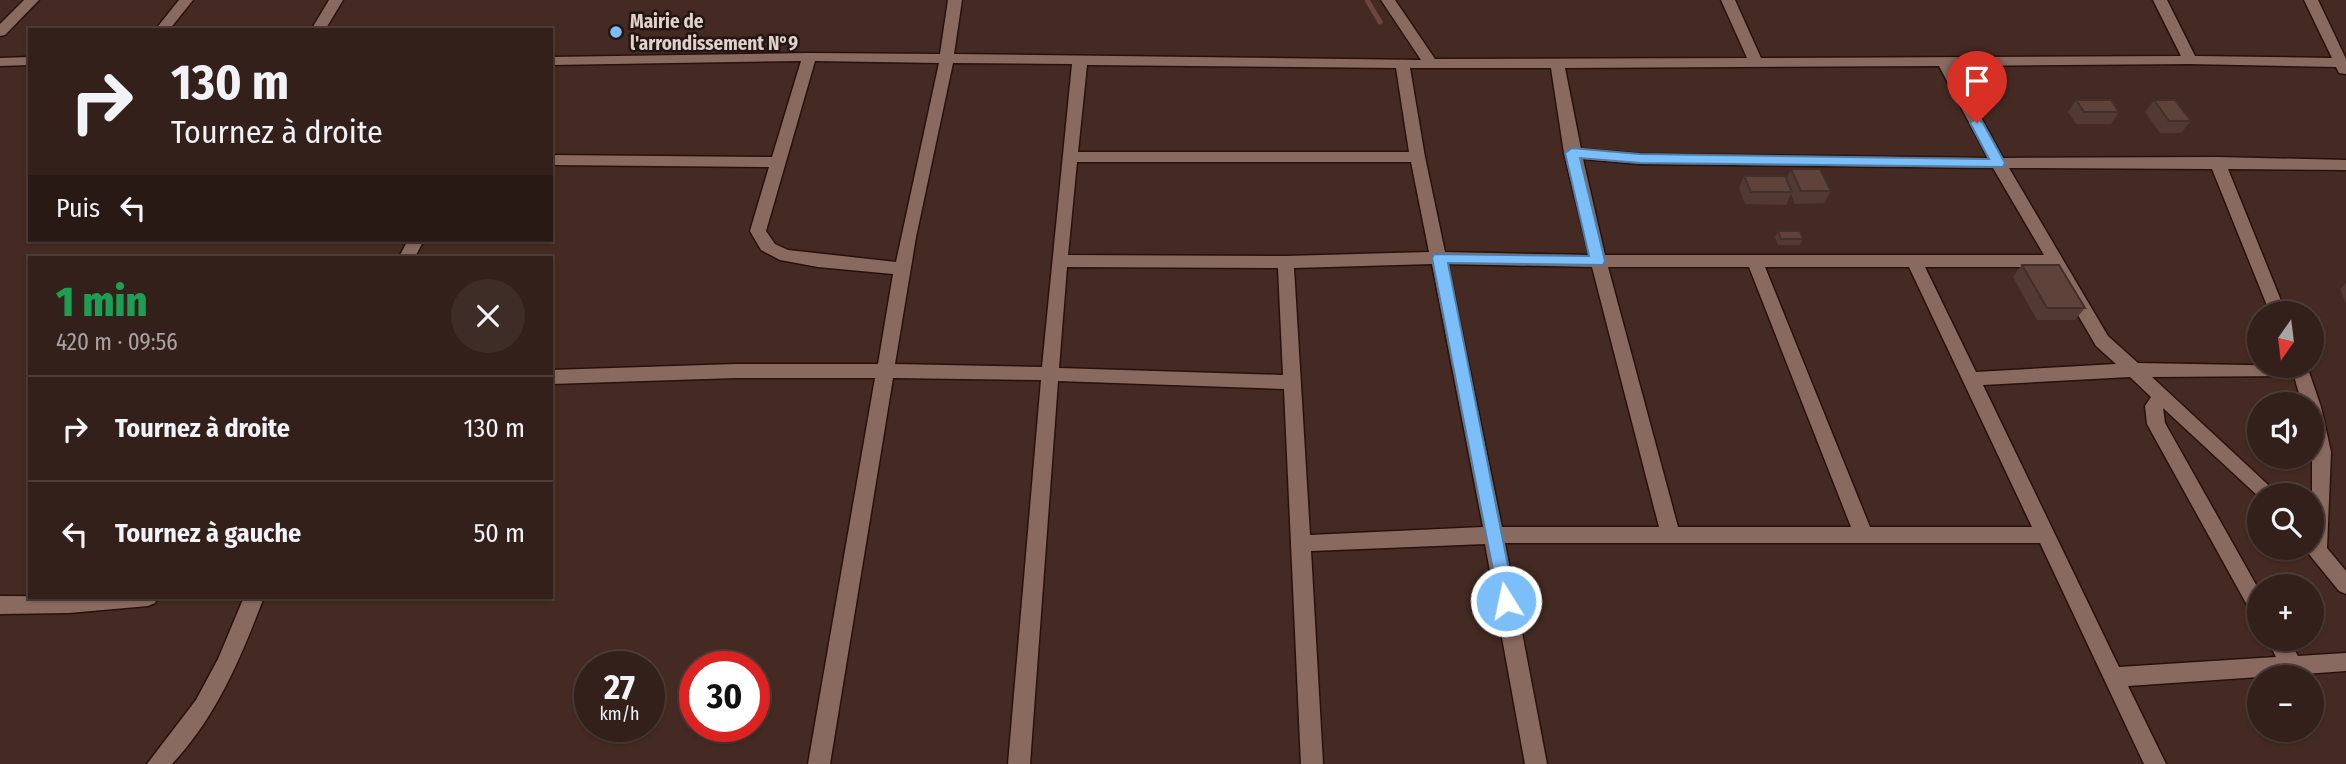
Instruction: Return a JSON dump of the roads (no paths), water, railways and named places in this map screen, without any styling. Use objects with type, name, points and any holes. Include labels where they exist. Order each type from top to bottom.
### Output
[{"type":"street","points":[[0,32],[32,0]]},
{"type":"street","points":[[164,28],[186,0]]},
{"type":"street","points":[[319,28],[337,0]]},
{"type":"street","points":[[819,764],[903,269],[947,58],[955,0]]},
{"type":"street","points":[[1728,0],[1756,62]]},
{"type":"street","points":[[2160,0],[2190,60]]},
{"type":"street","points":[[553,61],[809,57],[1402,64],[2190,60],[2344,66],[2311,0]]},
{"type":"street","points":[[1397,4],[1431,64]]},
{"type":"street","points":[[809,57],[758,231],[767,247],[785,255],[903,269]]},
{"type":"street","points":[[1019,764],[1036,583],[1059,261],[1080,60]]},
{"type":"street","points":[[0,62],[28,61]]},
{"type":"street","points":[[1944,62],[1998,163],[2091,325],[2116,357],[2257,483]]},
{"type":"street","points":[[1557,63],[1572,153],[1598,261],[1671,535]]},
{"type":"street","points":[[1402,64],[1417,157],[1494,535],[1535,764]]},
{"type":"street","points":[[1572,153],[1640,159],[2346,165]]},
{"type":"street","points":[[1071,157],[1417,157]]},
{"type":"street","points":[[553,160],[780,162]]},
{"type":"street","points":[[2217,162],[2273,301]]},
{"type":"street","points":[[1059,261],[1286,262],[1439,258],[1598,261],[2055,261]]},
{"type":"street","points":[[1755,261],[1864,535]]},
{"type":"street","points":[[1286,262],[1303,542],[1312,764]]},
{"type":"street","points":[[1915,262],[2155,764]]},
{"type":"street","points":[[1970,379],[2132,370],[2247,368]]},
{"type":"street","points":[[553,377],[702,371],[1050,373],[1292,382]]},
{"type":"street","points":[[2162,397],[2154,406],[2155,424],[2247,587]]},
{"type":"street","points":[[1303,542],[1494,535],[2044,535]]},
{"type":"street","points":[[2324,559],[2346,586]]},
{"type":"street","points":[[0,605],[69,604],[125,599]]},
{"type":"street","points":[[158,764],[181,741],[203,712],[229,661],[253,599]]},
{"type":"street","points":[[2284,651],[2292,665],[2346,662]]},
{"type":"street","points":[[2113,677],[2247,668]]},
{"type":"waterway","points":[[1367,0],[1380,22]]},
{"type":"place","name":"Mairie de l'arrondissement N°9","points":[[616,32]]}]
